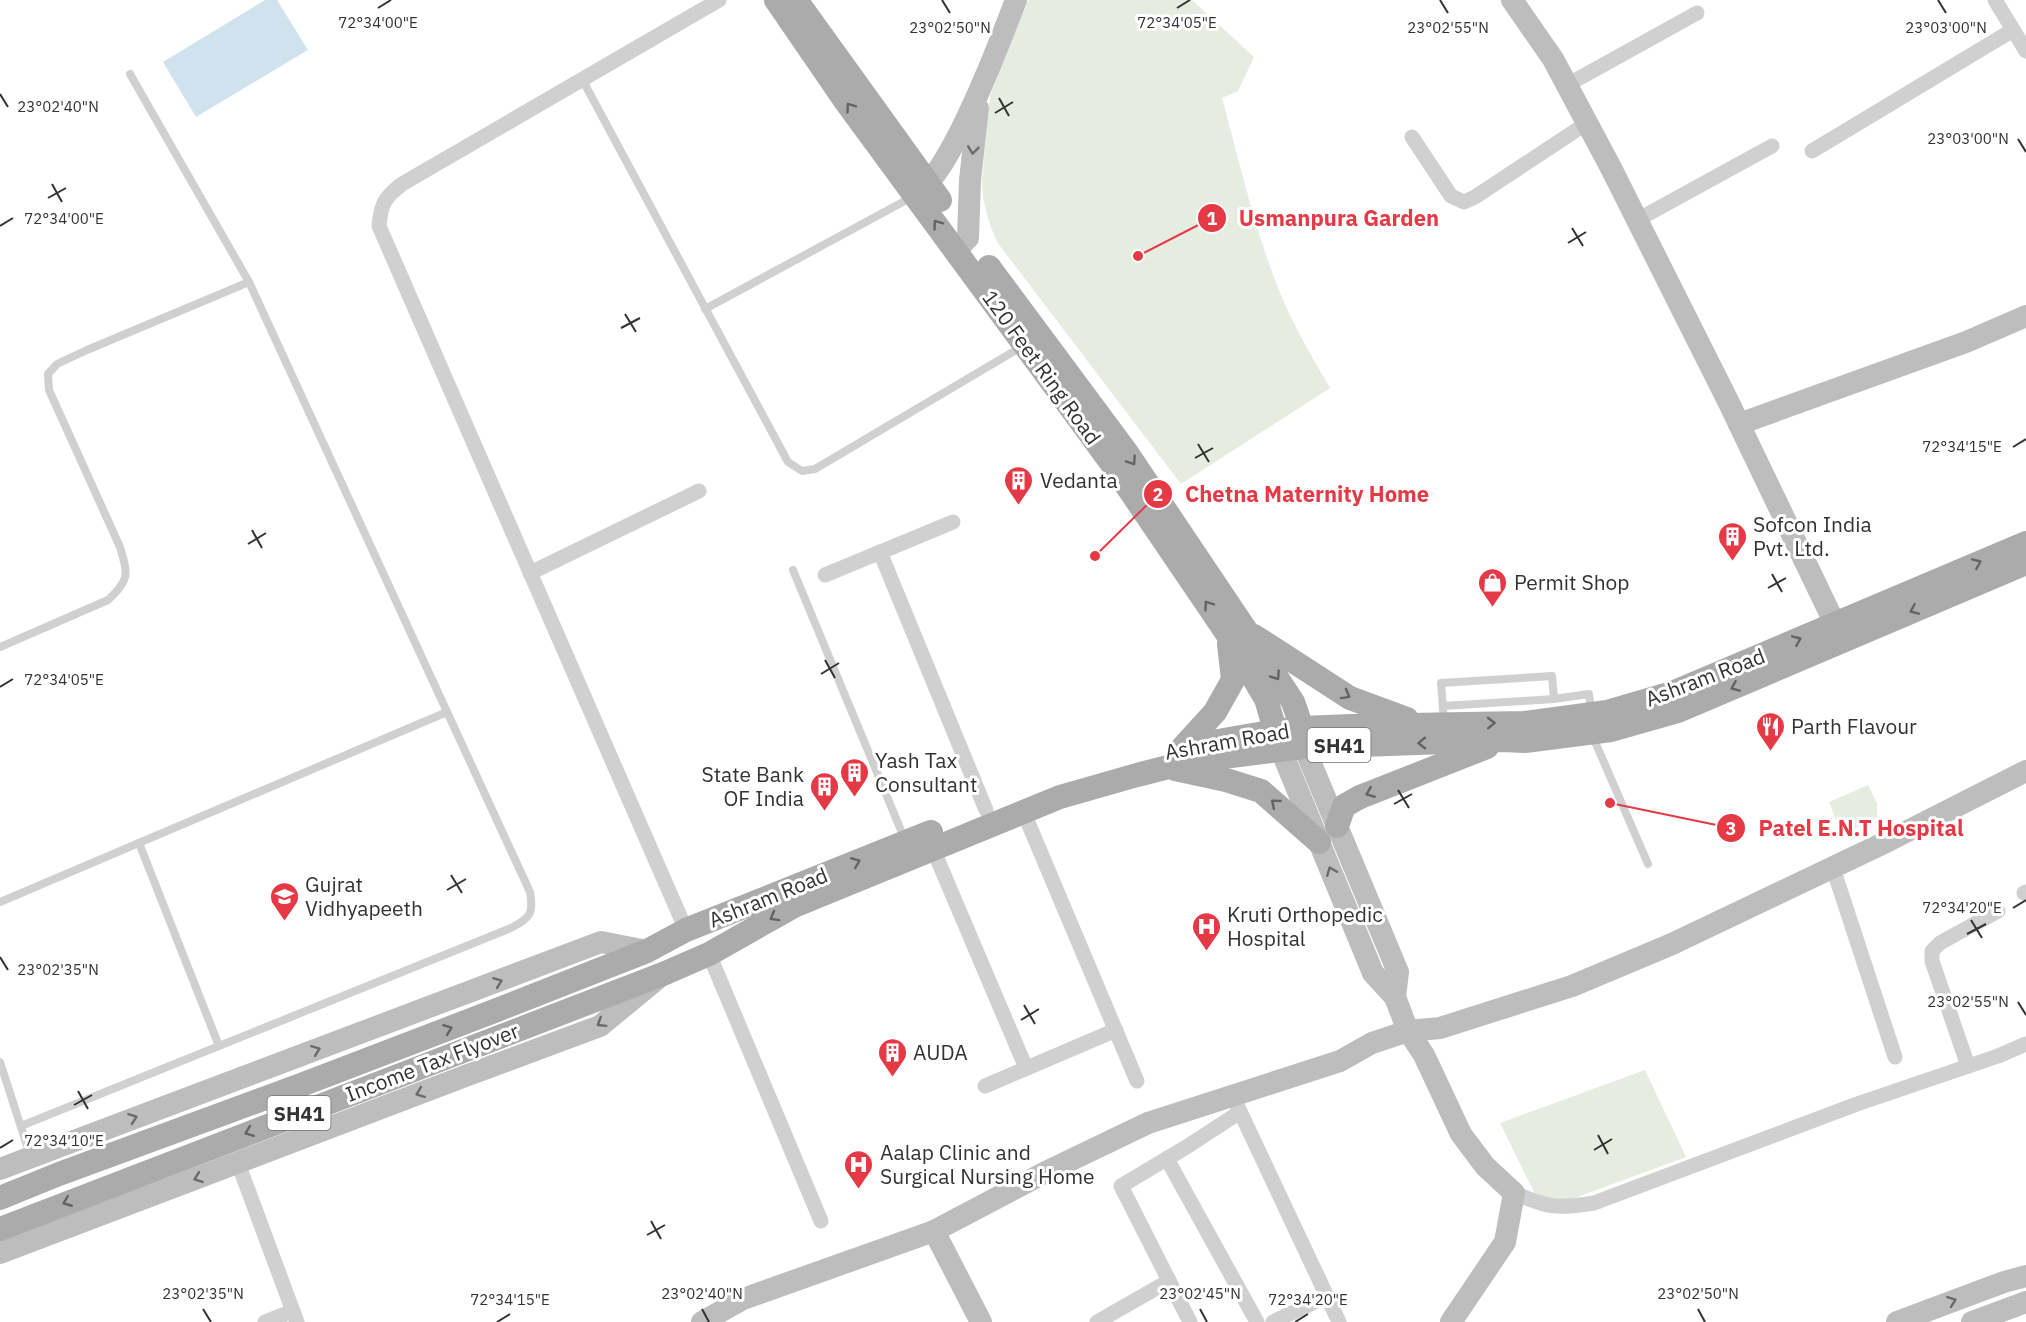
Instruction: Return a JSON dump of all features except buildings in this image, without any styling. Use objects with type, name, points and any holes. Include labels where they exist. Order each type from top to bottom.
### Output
[{"type":"main road","name":"120 Feet Ring Road","points":[[776,0],[846,102],[922,190]]},
{"type":"main road","name":"120 Feet Ring Road","points":[[796,0],[922,190],[1127,453],[1236,632]]},
{"type":"main road","points":[[922,190],[950,152],[980,92],[1016,0]]},
{"type":"main road","points":[[1512,0],[1553,58],[1587,123],[1739,424],[1839,632]]},
{"type":"main road","points":[[962,244],[980,92]]},
{"type":"main road","name":"120 Feet Ring Road","points":[[962,244],[1025,345],[1236,632],[1293,702],[1291,739]]},
{"type":"main road","points":[[1739,424],[1966,342],[2026,316]]},
{"type":"main road","name":"Ashram Road","points":[[647,951],[686,930],[1054,782],[1183,747],[1291,739],[1420,724],[1444,715],[1524,723],[1591,723],[1611,730],[1678,711],[2026,543]]},
{"type":"main road","name":"Ashram Road","points":[[1839,632],[2026,563]]},
{"type":"main road","points":[[1183,747],[1215,712],[1233,680],[1236,632],[1350,698],[1420,724]]},
{"type":"main road","name":"Ashram Road","points":[[663,974],[709,954],[794,906],[1060,797],[1192,761],[1291,739],[1525,741],[1591,723]]},
{"type":"main road","points":[[1291,739],[1337,826],[1398,972],[1395,997]]},
{"type":"main road","points":[[1291,739],[1319,842],[1373,973],[1395,997],[1408,1030],[1424,1055],[1461,1134],[1485,1166],[1514,1193],[1505,1242],[1451,1322]]},
{"type":"main road","points":[[1337,826],[1344,806],[1360,797],[1503,740]]},
{"type":"main road","points":[[1167,768],[1226,780],[1261,791],[1319,842]]},
{"type":"main road","points":[[702,1322],[743,1299],[934,1231],[1036,1177],[1148,1123],[1237,1104],[1340,1061],[1372,1043],[1408,1030],[1440,1028],[1572,986],[1672,944],[1833,868],[2026,771]]},
{"type":"main road","points":[[0,1169],[601,942],[647,951]]},
{"type":"main road","name":"Income Tax Flyover","points":[[0,1198],[59,1174],[356,1065],[647,951]]},
{"type":"main road","points":[[0,1253],[600,1026],[663,974]]},
{"type":"main road","name":"Income Tax Flyover","points":[[0,1229],[663,974]]},
{"type":"main road","points":[[934,1231],[981,1322]]},
{"type":"main road","points":[[1897,1322],[2026,1276]]},
{"type":"main road","points":[[1972,1322],[2026,1302]]},
{"type":"street","points":[[686,930],[379,226],[383,202],[402,184],[719,0]]},
{"type":"street","points":[[1995,0],[2026,51]]},
{"type":"street","points":[[1567,85],[1697,13]]},
{"type":"street","points":[[1812,151],[2013,30]]},
{"type":"street","points":[[1412,137],[1452,196],[1464,202],[1587,123]]},
{"type":"street","points":[[1637,220],[1772,146]]},
{"type":"street","points":[[530,573],[699,491]]},
{"type":"street","points":[[825,575],[953,522]]},
{"type":"street","points":[[880,552],[986,810]]},
{"type":"street","points":[[1024,813],[1137,1081]]},
{"type":"street","points":[[933,849],[1026,1068]]},
{"type":"street","points":[[1833,868],[1895,1057]]},
{"type":"street","points":[[1968,1066],[1932,961],[1932,951],[1940,944],[1998,911]]},
{"type":"street","points":[[709,954],[822,1221]]},
{"type":"street","points":[[985,1086],[1116,1030]]},
{"type":"street","points":[[1514,1193],[1543,1206],[1567,1207],[1594,1203],[1857,1104],[1998,1056],[2026,1044]]},
{"type":"street","points":[[1190,1322],[1120,1186],[1167,1159],[1237,1104],[1339,1322]]},
{"type":"street","points":[[1167,1159],[1257,1322]]},
{"type":"street","points":[[238,1163],[295,1316],[265,1322]]},
{"type":"street","points":[[1096,1322],[1169,1281]]},
{"type":"street","points":[[1273,1322],[1327,1296]]},
{"type":"lane","points":[[21,1126],[511,928],[527,919],[533,907],[530,892],[249,282],[130,74]]},
{"type":"lane","points":[[582,79],[788,462],[801,471],[815,469],[1025,345]]},
{"type":"lane","points":[[705,309],[922,190]]},
{"type":"lane","points":[[0,647],[108,600],[122,586],[127,570],[120,547],[50,390],[48,374],[57,364],[87,350],[249,282]]},
{"type":"lane","points":[[793,570],[906,842]]},
{"type":"lane","points":[[1554,699],[1552,676],[1441,683],[1444,715],[1589,694],[1591,723],[1648,864]]},
{"type":"lane","points":[[0,902],[447,712]]},
{"type":"lane","points":[[139,843],[219,1046]]},
{"type":"lane","points":[[0,1062],[30,1156]]},
{"type":"shaded area","points":[[1028,0],[1192,0],[1254,57],[1238,91],[1222,98],[1250,201],[1274,277],[1294,324],[1330,388],[1181,484],[997,242],[989,222],[983,198],[982,180],[990,96]]},
{"type":"shaded area","points":[[1868,785],[1877,803],[1877,817],[1847,833],[1837,823],[1829,802]]},
{"type":"shaded area","points":[[1645,1070],[1686,1157],[1564,1202],[1536,1196],[1500,1123]]},
{"type":"water","points":[[265,0],[277,0],[308,50],[196,117],[163,62]]},
{"type":"place","name":"Usmanpura Garden","points":[[1138,256]]},
{"type":"place","name":"Vedanta","points":[[1019,506]]},
{"type":"place","name":"Chetna Maternity Home","points":[[1095,556]]},
{"type":"place","name":"Sofcon India Pvt. Ltd.","points":[[1732,562]]},
{"type":"place","name":"Permit Shop","points":[[1493,608]]},
{"type":"place","name":"Parth Flavour","points":[[1770,752]]},
{"type":"place","name":"Yash Tax Consultant","points":[[854,798]]},
{"type":"place","name":"Patel E.N.T Hospital","points":[[1610,803]]},
{"type":"place","name":"State Bank OF India","points":[[825,812]]},
{"type":"place","name":"Gujrat Vidhyapeeth","points":[[284,922]]},
{"type":"place","name":"Kruti Orthopedic Hospital","points":[[1206,952]]},
{"type":"place","name":"AUDA","points":[[892,1078]]},
{"type":"place","name":"Aalap Clinic and Surgical Nursing Home","points":[[859,1190]]}]
